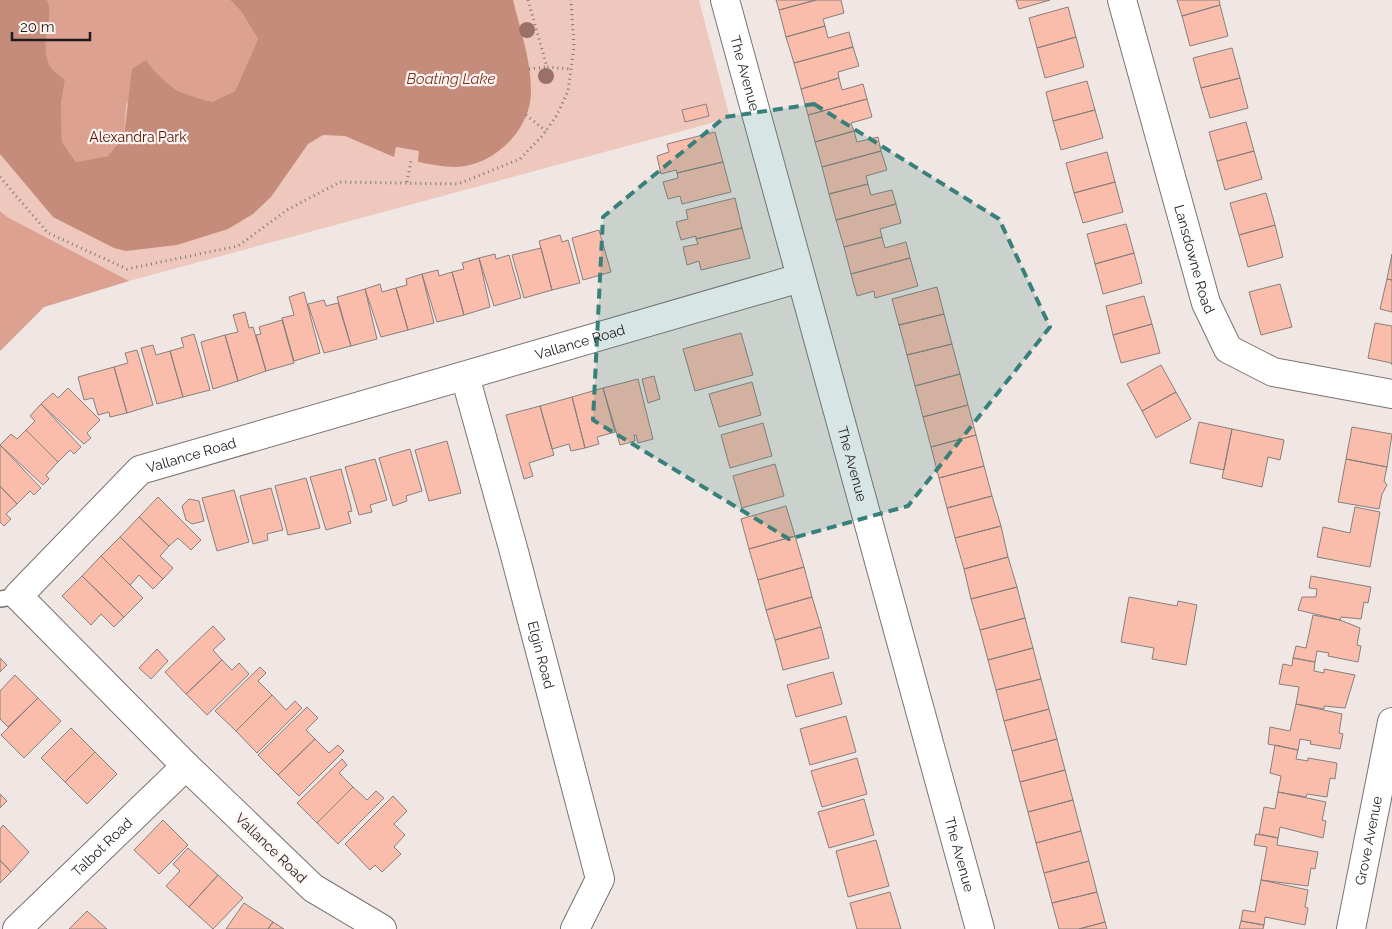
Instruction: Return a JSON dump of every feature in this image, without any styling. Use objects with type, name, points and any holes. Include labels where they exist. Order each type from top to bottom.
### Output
[{"type":"street","name":"The Avenue","points":[[725,0],[980,929]]},
{"type":"street","name":"Lansdowne Road","points":[[1122,0],[1206,303],[1228,349],[1273,372],[1392,394]]},
{"type":"street","name":"Vallance Road","points":[[382,929],[313,888],[9,597],[140,470],[800,278]]},
{"type":"street","name":"Elgin Road","points":[[465,376],[513,548],[600,879],[576,929]]},
{"type":"street","name":"Grove Avenue","points":[[1351,929],[1392,722]]},
{"type":"street","name":"Talbot Road","points":[[17,929],[186,766]]},
{"type":"path","points":[[528,0],[547,67]]},
{"type":"path","points":[[0,177],[48,233],[127,269],[238,246],[287,210],[340,182],[458,184],[520,158],[546,131],[568,91],[574,47],[571,0]]},
{"type":"path","points":[[530,69],[547,67],[570,69]]},
{"type":"path","points":[[526,116],[546,131]]},
{"type":"path","points":[[407,182],[411,161]]},
{"type":"highlighted area","points":[[814,104],[999,219],[1050,327],[908,506],[789,539],[593,420],[603,217],[725,117]]},
{"type":"green space","name":"Alexandra Park","points":[[0,0],[699,0],[730,118],[129,281],[44,307],[0,351]]},
{"type":"shaded area","points":[[47,0],[230,0],[241,11],[258,39],[235,91],[212,102],[188,95],[165,84],[146,60],[126,106],[124,136],[108,156],[76,162],[62,142],[61,104],[65,80],[51,68],[47,57],[46,39],[50,14]]},
{"type":"shaded area","points":[[0,211],[7,217],[129,281],[44,307],[0,351]]},
{"type":"water","name":"Boating Lake","points":[[0,0],[47,0],[50,14],[46,39],[47,57],[51,68],[65,80],[61,104],[62,142],[76,162],[108,156],[124,136],[132,69],[146,60],[168,84],[190,95],[212,102],[235,91],[258,39],[241,11],[230,0],[513,0],[525,45],[531,79],[530,104],[518,131],[508,143],[484,160],[470,165],[451,167],[418,162],[419,151],[396,147],[394,157],[345,136],[323,135],[308,144],[271,197],[253,214],[228,229],[177,245],[126,251],[114,248],[53,217],[0,154]]},
{"type":"building","points":[[776,0],[816,0],[779,10]]},
{"type":"building","points":[[816,0],[841,0],[844,13],[823,19],[825,26],[786,37],[779,10]]},
{"type":"building","points":[[1016,0],[1050,0],[1019,9]]},
{"type":"building","points":[[1177,0],[1219,0],[1220,5],[1182,16]]},
{"type":"building","points":[[1220,5],[1228,36],[1190,46],[1182,16]]},
{"type":"building","points":[[1068,7],[1076,37],[1037,48],[1029,18]]},
{"type":"building","points":[[825,26],[828,38],[849,32],[853,47],[794,63],[786,37]]},
{"type":"building","points":[[1076,37],[1084,67],[1045,78],[1037,48]]},
{"type":"building","points":[[853,47],[859,66],[838,72],[839,78],[801,89],[794,63]]},
{"type":"building","points":[[1232,48],[1240,78],[1201,88],[1193,58]]},
{"type":"building","points":[[839,78],[842,90],[863,84],[867,99],[808,115],[801,89]]},
{"type":"building","points":[[1240,78],[1248,108],[1210,118],[1201,88]]},
{"type":"building","points":[[1087,81],[1095,110],[1053,121],[1046,92]]},
{"type":"building","points":[[867,99],[872,117],[851,123],[854,131],[815,142],[808,115]]},
{"type":"building","points":[[706,104],[709,116],[685,122],[682,110]]},
{"type":"building","points":[[1095,110],[1103,138],[1061,150],[1053,121]]},
{"type":"building","points":[[1246,122],[1254,151],[1217,161],[1209,132]]},
{"type":"building","points":[[854,131],[857,142],[878,137],[881,151],[822,167],[815,142]]},
{"type":"building","points":[[715,132],[723,162],[677,173],[676,170],[661,174],[657,156],[669,152],[667,144]]},
{"type":"building","points":[[881,151],[887,170],[866,176],[868,184],[829,194],[822,167]]},
{"type":"building","points":[[1254,151],[1262,179],[1225,190],[1217,161]]},
{"type":"building","points":[[1107,152],[1115,182],[1074,193],[1066,163]]},
{"type":"building","points":[[723,162],[731,192],[682,204],[680,196],[668,199],[663,182],[678,178],[677,173]]},
{"type":"building","points":[[1115,182],[1123,212],[1083,223],[1074,193]]},
{"type":"building","points":[[868,184],[871,195],[892,190],[896,204],[836,220],[829,194]]},
{"type":"building","points":[[1266,193],[1275,225],[1239,235],[1230,203]]},
{"type":"building","points":[[735,198],[742,228],[696,239],[696,236],[681,240],[676,222],[688,219],[686,210]]},
{"type":"building","points":[[896,204],[901,223],[880,229],[882,237],[844,247],[836,220]]},
{"type":"building","points":[[1126,224],[1134,253],[1095,264],[1087,234]]},
{"type":"building","points":[[1275,225],[1283,257],[1248,267],[1239,235]]},
{"type":"building","points":[[742,228],[750,258],[701,270],[699,261],[687,265],[683,247],[698,244],[696,239]]},
{"type":"building","points":[[599,230],[611,272],[583,280],[572,238]]},
{"type":"building","points":[[560,235],[562,242],[568,240],[580,283],[552,290],[539,241]]},
{"type":"building","points":[[882,237],[885,248],[906,242],[910,258],[851,274],[844,247]]},
{"type":"building","points":[[541,248],[552,290],[524,298],[512,255]]},
{"type":"building","points":[[1134,253],[1142,283],[1103,294],[1095,264]]},
{"type":"building","points":[[495,254],[496,259],[509,255],[521,298],[494,306],[479,258]]},
{"type":"building","points":[[1392,254],[1392,280],[1387,279]]},
{"type":"building","points":[[479,258],[490,307],[464,315],[452,272],[464,269],[462,263]]},
{"type":"building","points":[[910,258],[918,286],[875,298],[874,291],[857,296],[851,274]]},
{"type":"building","points":[[438,270],[439,276],[452,272],[464,315],[437,322],[422,274]]},
{"type":"building","points":[[422,274],[434,323],[408,330],[396,288],[407,285],[406,279]]},
{"type":"building","points":[[1387,279],[1392,280],[1392,312],[1380,309]]},
{"type":"building","points":[[380,284],[382,292],[396,288],[408,330],[381,337],[365,289]]},
{"type":"building","points":[[1280,284],[1292,327],[1261,335],[1249,292]]},
{"type":"building","points":[[937,287],[944,314],[899,325],[892,299]]},
{"type":"building","points":[[365,289],[377,339],[351,346],[337,297]]},
{"type":"building","points":[[304,292],[320,353],[294,361],[282,318],[294,315],[289,297]]},
{"type":"building","points":[[1144,296],[1152,324],[1113,335],[1106,306]]},
{"type":"building","points":[[324,300],[326,306],[338,303],[351,346],[324,353],[308,304]]},
{"type":"building","points":[[245,312],[249,328],[253,327],[266,371],[238,381],[225,335],[238,332],[233,315]]},
{"type":"building","points":[[944,314],[952,344],[907,355],[899,325]]},
{"type":"building","points":[[282,320],[294,363],[266,371],[256,335],[261,334],[259,327]]},
{"type":"building","points":[[1375,323],[1392,326],[1392,365],[1391,363],[1368,358]]},
{"type":"building","points":[[1152,324],[1160,353],[1121,363],[1113,335]]},
{"type":"building","points":[[741,333],[753,375],[695,391],[683,349]]},
{"type":"building","points":[[194,334],[210,390],[183,397],[170,351],[184,347],[181,338]]},
{"type":"building","points":[[225,335],[238,381],[213,389],[201,342]]},
{"type":"building","points":[[952,344],[960,374],[915,386],[907,355]]},
{"type":"building","points":[[153,345],[156,355],[170,351],[183,397],[157,404],[141,348]]},
{"type":"building","points":[[137,350],[153,405],[127,413],[114,367],[128,363],[125,353]]},
{"type":"building","points":[[1161,365],[1176,392],[1142,411],[1127,384]]},
{"type":"building","points":[[114,367],[127,413],[110,417],[109,412],[98,415],[93,398],[84,400],[78,377]]},
{"type":"building","points":[[960,374],[968,405],[923,417],[915,386]]},
{"type":"building","points":[[654,376],[660,399],[648,403],[642,379]]},
{"type":"building","points":[[638,379],[653,439],[638,443],[636,435],[634,435],[635,441],[620,445],[603,388]]},
{"type":"building","points":[[752,382],[761,415],[719,427],[709,394]]},
{"type":"building","points":[[68,388],[100,420],[87,433],[91,438],[84,444],[41,404],[53,393],[58,398]]},
{"type":"building","points":[[603,388],[615,432],[597,437],[599,444],[585,448],[572,397]]},
{"type":"building","points":[[1176,392],[1191,419],[1156,438],[1142,411]]},
{"type":"building","points":[[572,397],[585,448],[571,451],[569,444],[552,449],[540,406]]},
{"type":"building","points":[[41,404],[81,447],[74,454],[70,450],[58,462],[26,430],[35,421],[30,416]]},
{"type":"building","points":[[968,405],[976,435],[931,447],[923,417]]},
{"type":"building","points":[[540,406],[554,455],[529,463],[533,476],[524,479],[506,415]]},
{"type":"building","points":[[1199,422],[1232,429],[1224,470],[1190,463]]},
{"type":"building","points":[[763,423],[772,456],[730,468],[721,435]]},
{"type":"building","points":[[1352,427],[1392,434],[1387,467],[1346,459]]},
{"type":"building","points":[[1232,429],[1284,440],[1280,460],[1268,457],[1262,487],[1222,478]]},
{"type":"building","points":[[26,430],[58,462],[46,475],[49,479],[43,485],[0,445],[11,434],[17,439]]},
{"type":"building","points":[[976,435],[984,466],[939,478],[931,447]]},
{"type":"building","points":[[447,441],[461,493],[429,501],[415,450]]},
{"type":"building","points":[[0,445],[41,488],[34,495],[30,491],[17,504],[0,486]]},
{"type":"building","points":[[410,449],[422,491],[406,496],[407,501],[393,506],[379,458]]},
{"type":"building","points":[[375,459],[387,500],[370,505],[372,512],[359,515],[345,467]]},
{"type":"building","points":[[1346,459],[1387,467],[1384,481],[1387,485],[1382,494],[1379,509],[1338,502]]},
{"type":"building","points":[[775,464],[784,496],[742,508],[733,476]]},
{"type":"building","points":[[984,466],[992,496],[947,508],[939,478]]},
{"type":"building","points":[[341,469],[352,511],[348,512],[351,523],[326,530],[310,477]]},
{"type":"building","points":[[306,478],[320,528],[288,535],[275,486]]},
{"type":"building","points":[[0,486],[17,504],[6,514],[11,519],[4,526],[0,522]]},
{"type":"building","points":[[271,488],[283,530],[267,534],[268,540],[253,544],[240,496]]},
{"type":"building","points":[[234,490],[249,542],[217,551],[202,498]]},
{"type":"building","points":[[992,496],[1001,526],[955,538],[947,508]]},
{"type":"building","points":[[158,497],[201,540],[191,550],[178,538],[169,546],[139,517]]},
{"type":"building","points":[[189,499],[199,501],[204,521],[192,524],[186,520],[182,506]]},
{"type":"building","points":[[786,506],[795,536],[749,549],[741,519]]},
{"type":"building","points":[[1355,507],[1380,512],[1370,567],[1317,557],[1323,527],[1350,533]]},
{"type":"building","points":[[139,517],[169,546],[160,556],[173,568],[163,579],[120,537]]},
{"type":"building","points":[[1001,526],[1008,557],[964,569],[955,538]]},
{"type":"building","points":[[795,536],[804,567],[758,580],[749,549]]},
{"type":"building","points":[[120,537],[163,579],[153,589],[139,575],[130,585],[101,556]]},
{"type":"building","points":[[101,556],[143,598],[124,617],[82,576]]},
{"type":"building","points":[[1008,557],[1017,587],[971,599],[964,569]]},
{"type":"building","points":[[804,567],[812,597],[766,610],[758,580]]},
{"type":"building","points":[[82,576],[124,617],[114,627],[101,614],[91,625],[62,596]]},
{"type":"building","points":[[1311,576],[1371,587],[1368,603],[1364,602],[1361,619],[1341,617],[1340,620],[1298,610],[1302,597],[1316,597],[1317,589],[1309,588]]},
{"type":"building","points":[[1017,587],[1025,618],[980,630],[971,599]]},
{"type":"building","points":[[812,597],[821,627],[775,640],[766,610]]},
{"type":"building","points":[[1129,597],[1177,606],[1178,601],[1197,605],[1186,665],[1152,659],[1154,648],[1121,642]]},
{"type":"building","points":[[1313,615],[1340,620],[1360,628],[1357,645],[1361,646],[1358,662],[1328,656],[1329,653],[1317,651],[1315,662],[1293,658],[1296,646],[1306,648]]},
{"type":"building","points":[[1025,618],[1033,648],[988,660],[980,630]]},
{"type":"building","points":[[213,626],[225,639],[213,650],[222,660],[186,694],[165,672]]},
{"type":"building","points":[[821,627],[829,658],[783,670],[775,640]]},
{"type":"building","points":[[1033,648],[1041,679],[996,690],[988,660]]},
{"type":"building","points":[[157,649],[168,661],[151,679],[139,668]]},
{"type":"building","points":[[0,658],[7,665],[0,672]]},
{"type":"building","points":[[1293,658],[1315,662],[1314,671],[1324,673],[1324,669],[1355,675],[1345,708],[1324,706],[1324,709],[1296,704],[1299,687],[1279,684],[1283,664],[1292,666]]},
{"type":"building","points":[[222,660],[232,670],[239,663],[249,674],[207,715],[186,694]]},
{"type":"building","points":[[260,667],[266,673],[258,681],[272,695],[236,731],[215,711]]},
{"type":"building","points":[[833,672],[842,704],[796,717],[787,685]]},
{"type":"building","points":[[15,675],[38,698],[8,727],[0,719],[0,691]]},
{"type":"building","points":[[1041,679],[1049,709],[1004,721],[996,690]]},
{"type":"building","points":[[272,695],[286,710],[295,701],[302,708],[257,753],[236,731]]},
{"type":"building","points":[[38,698],[61,721],[24,758],[1,735]]},
{"type":"building","points":[[1296,704],[1342,714],[1339,733],[1343,734],[1340,749],[1310,744],[1311,741],[1300,739],[1298,750],[1268,744],[1270,727],[1290,731]]},
{"type":"building","points":[[307,707],[318,718],[306,730],[315,739],[278,775],[258,755]]},
{"type":"building","points":[[1049,709],[1057,739],[1012,751],[1004,721]]},
{"type":"building","points":[[846,716],[856,752],[810,765],[800,729]]},
{"type":"building","points":[[71,728],[95,752],[65,782],[41,758]]},
{"type":"building","points":[[315,739],[329,753],[338,745],[344,751],[299,796],[278,775]]},
{"type":"building","points":[[1057,739],[1065,770],[1020,782],[1012,751]]},
{"type":"building","points":[[1275,745],[1298,750],[1296,759],[1308,761],[1308,758],[1337,763],[1335,779],[1330,778],[1327,797],[1307,794],[1306,797],[1278,792],[1281,776],[1270,773]]},
{"type":"building","points":[[95,752],[117,774],[87,804],[65,782]]},
{"type":"building","points":[[857,758],[867,794],[822,807],[811,771]]},
{"type":"building","points":[[342,759],[347,765],[339,773],[353,787],[317,823],[297,803]]},
{"type":"building","points":[[1065,770],[1073,800],[1028,812],[1020,782]]},
{"type":"building","points":[[353,787],[367,800],[376,791],[384,798],[338,844],[317,823]]},
{"type":"building","points":[[1278,792],[1326,802],[1322,820],[1326,821],[1323,838],[1280,827],[1278,838],[1259,834],[1264,807],[1275,809]]},
{"type":"building","points":[[0,794],[7,801],[0,808]]},
{"type":"building","points":[[393,796],[407,811],[394,824],[405,835],[394,847],[401,854],[382,872],[375,865],[370,870],[345,844]]},
{"type":"building","points":[[864,799],[874,835],[829,848],[818,812]]},
{"type":"building","points":[[1073,800],[1081,831],[1036,843],[1028,812]]},
{"type":"building","points":[[163,820],[188,845],[159,874],[134,850]]},
{"type":"building","points":[[3,825],[29,852],[11,872],[0,860],[0,829]]},
{"type":"building","points":[[1081,831],[1089,861],[1044,873],[1036,843]]},
{"type":"building","points":[[1256,834],[1278,838],[1277,845],[1318,852],[1315,869],[1311,868],[1308,886],[1261,880],[1267,847],[1254,845]]},
{"type":"building","points":[[876,840],[889,886],[848,897],[836,851]]},
{"type":"building","points":[[188,848],[218,875],[189,907],[166,886],[180,871],[173,864]]},
{"type":"building","points":[[0,860],[11,872],[0,883]]},
{"type":"building","points":[[1089,861],[1097,892],[1052,903],[1044,873]]},
{"type":"building","points":[[218,875],[243,898],[213,929],[189,907]]},
{"type":"building","points":[[1261,880],[1308,890],[1305,907],[1308,908],[1305,925],[1265,917],[1264,925],[1241,921],[1243,910],[1255,912]]},
{"type":"building","points":[[890,892],[901,929],[857,929],[850,903]]},
{"type":"building","points":[[1097,892],[1105,922],[1079,929],[1059,929],[1052,903]]},
{"type":"building","points":[[244,903],[273,922],[268,929],[226,929]]},
{"type":"building","points":[[87,911],[107,929],[69,929]]},
{"type":"building","points":[[1241,921],[1264,925],[1263,929],[1239,929]]},
{"type":"building","points":[[273,922],[284,929],[268,929]]},
{"type":"building","points":[[1105,922],[1107,929],[1079,929]]}]
